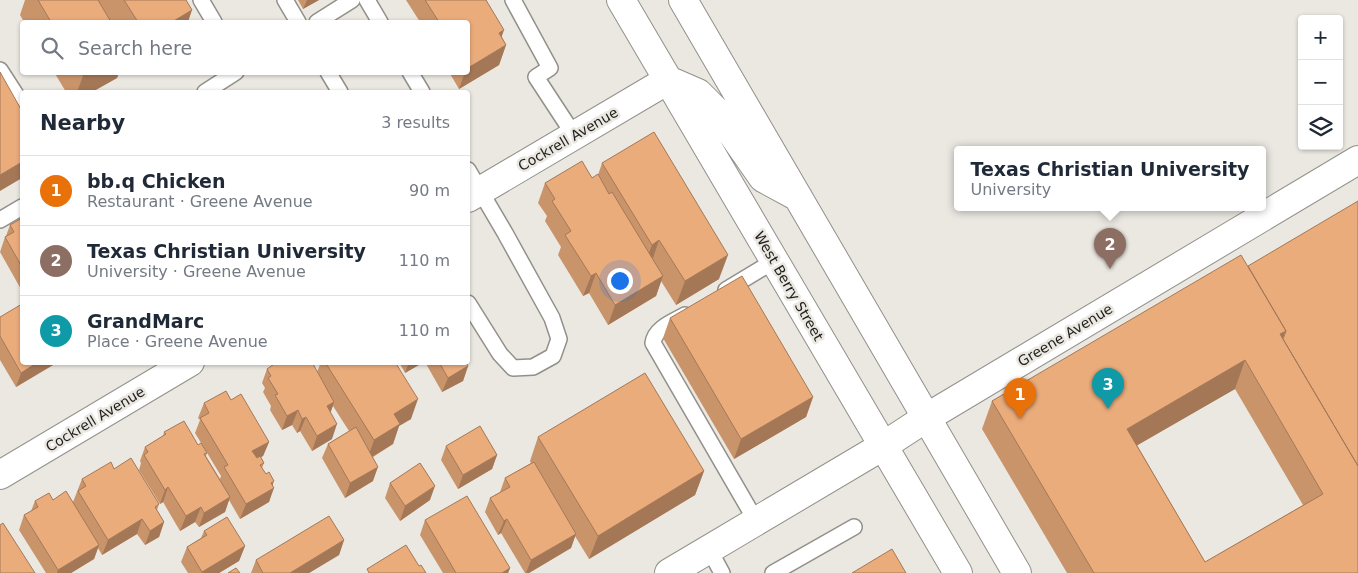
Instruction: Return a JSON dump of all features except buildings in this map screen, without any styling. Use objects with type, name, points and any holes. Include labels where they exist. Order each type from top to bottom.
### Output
[{"type":"main road","name":"West Berry Street","points":[[621,0],[958,573]]},
{"type":"main road","points":[[683,0],[1017,573]]},
{"type":"main road","name":"Cockrell Avenue","points":[[472,186],[574,135],[668,80]]},
{"type":"main road","points":[[668,80],[698,93],[717,112],[762,178],[798,196]]},
{"type":"main road","name":"Greene Avenue","points":[[669,573],[1358,160]]},
{"type":"main road","name":"Cockrell Avenue","points":[[0,475],[185,365]]},
{"type":"lane","points":[[201,0],[213,20]]},
{"type":"lane","points":[[285,0],[297,20]]},
{"type":"lane","points":[[320,20],[352,0]]},
{"type":"lane","points":[[367,0],[379,20]]},
{"type":"lane","points":[[513,0],[550,68],[536,77],[574,135]]},
{"type":"lane","points":[[0,70],[20,101]]},
{"type":"lane","points":[[208,90],[231,75]]},
{"type":"lane","points":[[330,75],[339,90]]},
{"type":"lane","points":[[412,75],[421,90]]},
{"type":"lane","points":[[470,306],[500,354],[513,368],[533,367],[553,356],[558,339],[552,318],[505,233],[472,186]]},
{"type":"lane","points":[[0,220],[20,207]]},
{"type":"lane","points":[[756,521],[653,343],[654,337],[659,331],[774,260]]},
{"type":"lane","points":[[773,573],[854,527]]},
{"type":"lane","points":[[709,549],[722,573]]},
{"type":"place","name":"Texas Christian University","points":[[1110,269]]},
{"type":"place","name":"GrandMarc","points":[[1108,409]]},
{"type":"place","name":"bb.q Chicken","points":[[1020,419]]}]
